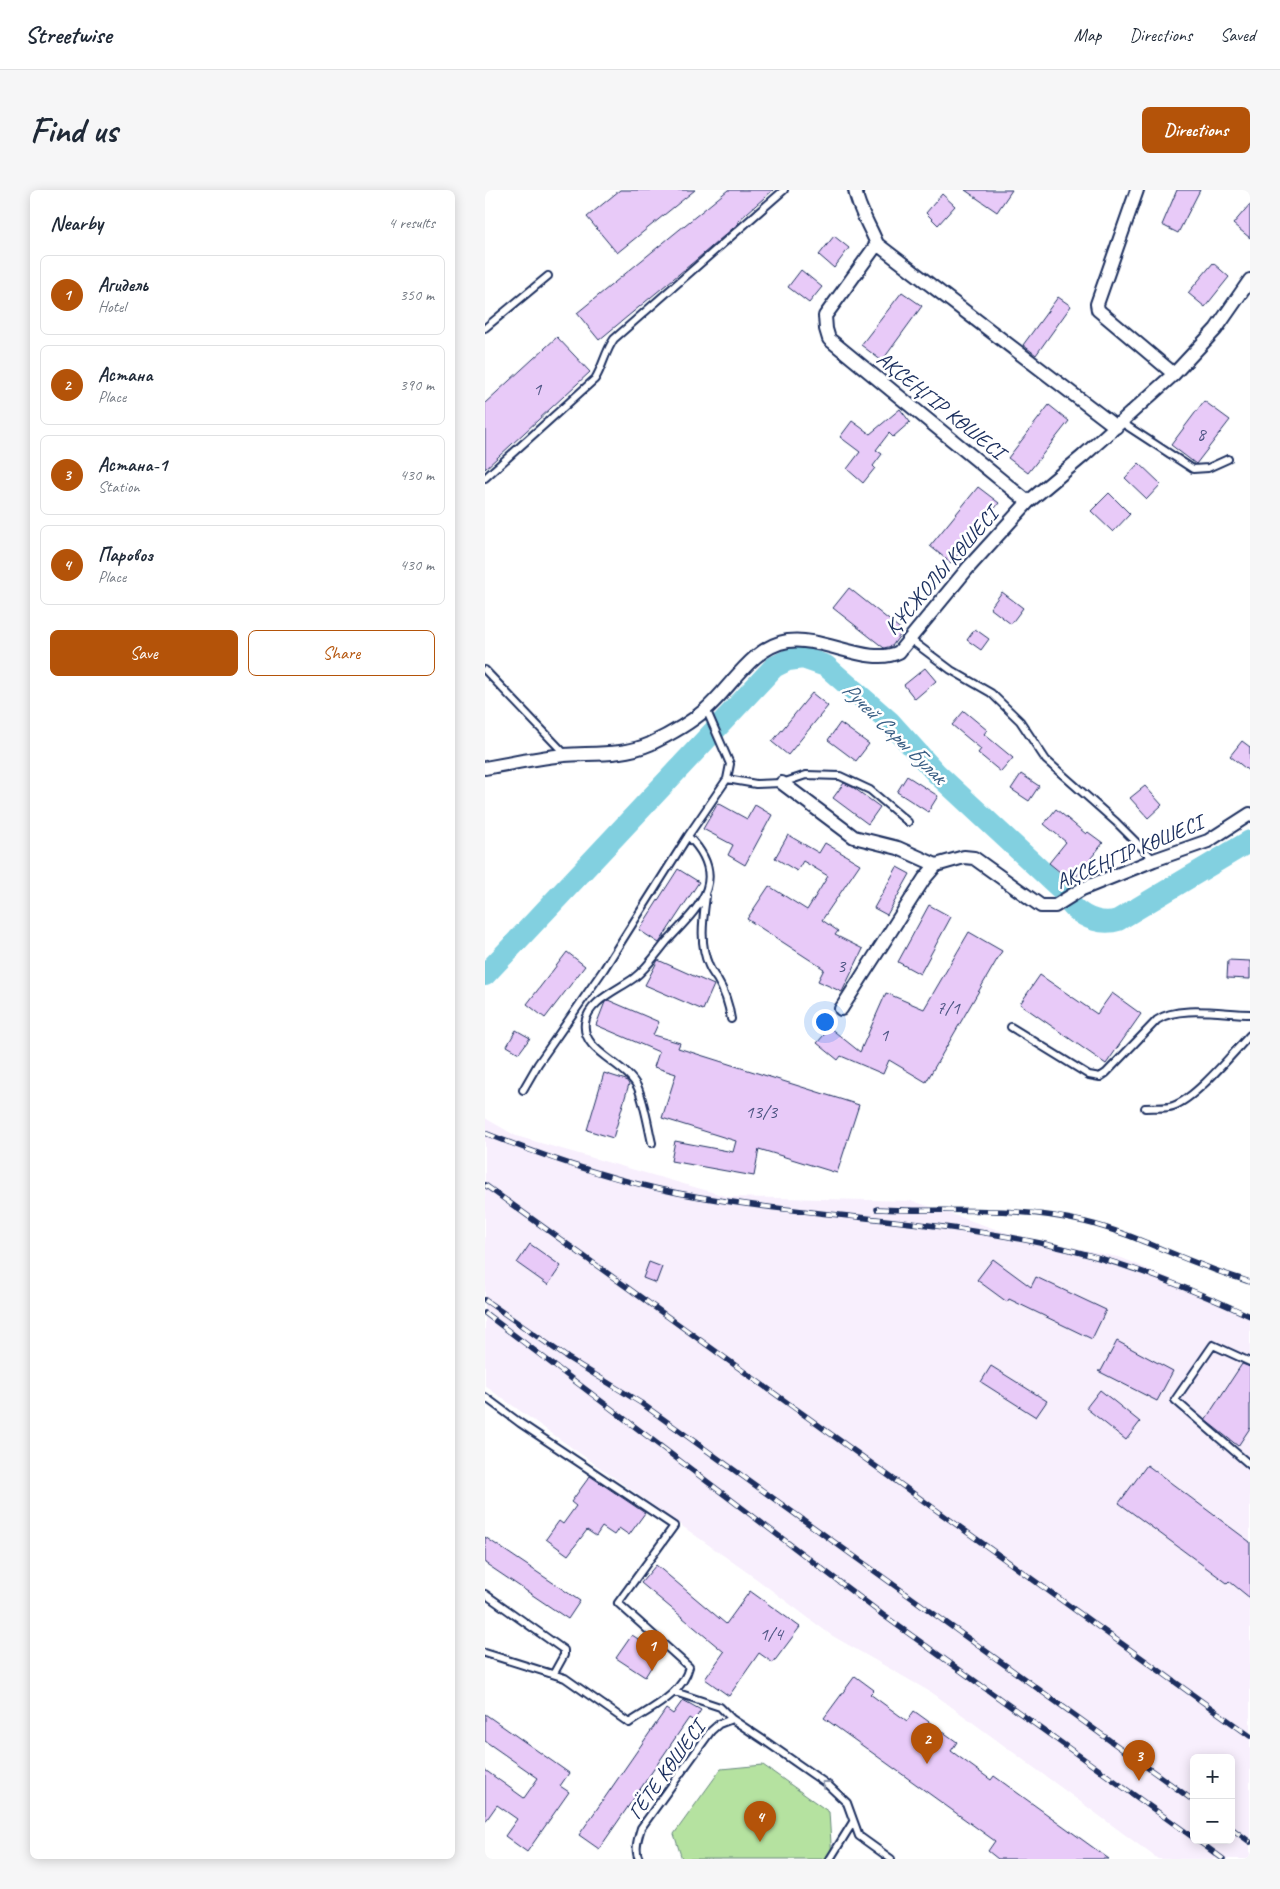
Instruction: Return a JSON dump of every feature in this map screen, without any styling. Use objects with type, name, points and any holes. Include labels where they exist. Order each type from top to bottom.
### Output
[{"type":"street","points":[[855,190],[857,202],[877,244],[1118,425]]},
{"type":"street","points":[[1137,190],[1097,304],[1097,310],[1174,374]]},
{"type":"street","name":"АҚСЕҢГІР КӨШЕСІ","points":[[877,244],[825,316],[825,329],[829,339],[1027,502]]},
{"type":"street","name":"ҚҰСЖОЛЫ КӨШЕСІ","points":[[485,768],[566,755],[609,754],[649,744],[692,720],[706,709],[758,654],[788,641],[816,642],[868,655],[891,656],[899,652],[911,640],[968,568],[1027,502],[1118,425],[1174,374],[1216,329],[1250,280]]},
{"type":"street","points":[[782,783],[854,837],[898,848],[936,865],[924,879],[841,1009]]},
{"type":"street","name":"АҚСЕҢГІР КӨШЕСІ","points":[[936,865],[964,857],[974,858],[1041,906],[1055,906],[1082,889],[1154,860],[1208,842],[1250,814]]},
{"type":"lane","points":[[485,478],[595,379],[605,355],[614,340],[784,190]]},
{"type":"lane","points":[[485,328],[548,276]]},
{"type":"lane","points":[[1118,425],[1193,469],[1208,468],[1228,459]]},
{"type":"lane","points":[[911,640],[951,670],[991,693],[1020,721],[1046,760],[1154,860]]},
{"type":"lane","points":[[485,670],[566,755]]},
{"type":"lane","points":[[523,1090],[538,1064],[603,969],[688,836],[727,779],[730,764],[706,709]]},
{"type":"lane","points":[[727,779],[756,784],[782,783],[805,775],[840,776],[870,790],[908,822]]},
{"type":"lane","points":[[688,836],[697,845],[707,863],[710,875],[706,893],[702,940],[709,967],[728,1002],[731,1020]]},
{"type":"lane","points":[[652,1143],[637,1088],[628,1074],[589,1042],[585,1032],[585,1021],[589,1011],[594,1006],[636,977],[683,925],[706,893]]},
{"type":"lane","points":[[1011,1027],[1089,1075],[1096,1077],[1106,1073],[1163,1016],[1185,1012],[1250,1014]]},
{"type":"lane","points":[[1145,1108],[1172,1106],[1184,1100],[1201,1088],[1250,1034]]},
{"type":"lane","points":[[1250,1362],[1213,1345],[1175,1400],[1250,1466]]},
{"type":"lane","points":[[485,1397],[520,1423],[674,1526],[618,1603],[689,1667],[686,1677],[675,1692],[629,1723],[565,1678],[485,1653]]},
{"type":"lane","points":[[485,1594],[564,1650],[564,1655],[554,1673]]},
{"type":"lane","points":[[675,1692],[720,1707],[732,1720]]},
{"type":"lane","name":"ГЁТЕ КӨШЕСІ","points":[[639,1859],[637,1856],[637,1841],[641,1828],[711,1731],[719,1724],[732,1720],[828,1785],[847,1803],[859,1836],[891,1859]]},
{"type":"lane","points":[[830,1859],[853,1822]]},
{"type":"shaded area","points":[[485,1118],[516,1136],[729,1197],[913,1201],[1007,1233],[1122,1258],[1250,1313],[1250,1859],[1158,1859],[934,1694],[831,1635],[758,1580],[485,1386]]},
{"type":"green space","points":[[763,1765],[829,1812],[832,1859],[682,1859],[674,1834],[721,1769]]},
{"type":"building","points":[[620,190],[695,190],[617,253],[587,217]]},
{"type":"building","points":[[728,190],[773,190],[738,221],[739,223],[599,340],[577,313]]},
{"type":"building","points":[[965,190],[1012,190],[997,212]]},
{"type":"building","points":[[1177,190],[1200,190],[1178,233],[1162,225]]},
{"type":"building","points":[[942,194],[955,206],[938,225],[926,213]]},
{"type":"building","points":[[1250,204],[1250,238],[1233,224]]},
{"type":"building","points":[[834,236],[849,248],[834,268],[819,255]]},
{"type":"building","points":[[1213,263],[1229,277],[1205,307],[1188,293]]},
{"type":"building","points":[[801,270],[822,287],[809,303],[788,287]]},
{"type":"building","points":[[902,292],[922,306],[882,361],[861,345]]},
{"type":"building","points":[[1058,297],[1071,306],[1036,355],[1023,345]]},
{"type":"building","points":[[557,337],[590,372],[485,469],[485,403]]},
{"type":"building","points":[[1204,401],[1230,420],[1196,464],[1171,445]]},
{"type":"building","points":[[1049,405],[1069,421],[1028,473],[1008,458]]},
{"type":"building","points":[[900,409],[910,422],[893,437],[889,433],[876,450],[882,454],[873,466],[875,468],[863,483],[847,469],[860,452],[840,437],[852,421],[870,434]]},
{"type":"building","points":[[1139,463],[1161,484],[1147,499],[1125,478]]},
{"type":"building","points":[[978,487],[999,503],[951,563],[930,546]]},
{"type":"building","points":[[1109,493],[1130,514],[1113,532],[1091,511]]},
{"type":"building","points":[[849,588],[903,631],[892,646],[884,648],[833,608]]},
{"type":"building","points":[[1002,592],[1023,608],[1011,624],[990,608]]},
{"type":"building","points":[[975,629],[989,639],[981,650],[967,640]]},
{"type":"building","points":[[925,668],[936,681],[915,699],[904,685]]},
{"type":"building","points":[[812,693],[828,706],[788,755],[772,742]]},
{"type":"building","points":[[964,711],[987,730],[984,734],[1013,758],[1001,772],[978,753],[981,749],[952,725]]},
{"type":"building","points":[[840,723],[869,744],[856,761],[828,740]]},
{"type":"building","points":[[1242,741],[1250,747],[1250,772],[1230,756]]},
{"type":"building","points":[[1021,774],[1039,786],[1029,801],[1011,789]]},
{"type":"building","points":[[907,776],[938,796],[928,812],[897,792]]},
{"type":"building","points":[[844,783],[880,807],[868,824],[833,798]]},
{"type":"building","points":[[1145,786],[1162,805],[1148,818],[1130,798]]},
{"type":"building","points":[[718,803],[747,819],[755,805],[772,815],[745,865],[728,855],[733,845],[703,829]]},
{"type":"building","points":[[1056,809],[1086,834],[1088,832],[1103,843],[1072,882],[1049,863],[1066,842],[1044,824]]},
{"type":"building","points":[[788,835],[819,853],[825,843],[860,864],[822,920],[838,931],[835,935],[863,949],[842,992],[818,981],[824,969],[747,919],[769,886],[807,910],[828,876],[803,861],[797,871],[775,858]]},
{"type":"building","points":[[897,867],[910,874],[887,915],[874,908]]},
{"type":"building","points":[[678,869],[699,882],[659,943],[639,930]]},
{"type":"building","points":[[929,905],[951,917],[920,974],[898,962]]},
{"type":"building","points":[[969,932],[1002,951],[926,1082],[889,1060],[883,1074],[841,1056],[838,1060],[817,1043],[830,1028],[860,1052],[886,993],[924,1009]]},
{"type":"building","points":[[567,952],[585,966],[545,1018],[527,1004]]},
{"type":"building","points":[[658,960],[714,985],[703,1010],[645,985]]},
{"type":"building","points":[[1228,960],[1250,961],[1250,979],[1227,978]]},
{"type":"building","points":[[1040,975],[1097,1014],[1112,993],[1141,1014],[1106,1064],[1020,1004]]},
{"type":"building","points":[[608,1000],[659,1022],[653,1035],[680,1043],[678,1048],[859,1105],[837,1173],[759,1149],[754,1176],[671,1161],[675,1141],[733,1152],[736,1141],[662,1118],[676,1074],[654,1067],[659,1052],[596,1025],[605,1002]]},
{"type":"building","points":[[516,1030],[530,1038],[519,1053],[507,1046]]},
{"type":"building","points":[[604,1073],[626,1080],[629,1084],[613,1138],[587,1130]]},
{"type":"building","points":[[530,1244],[561,1266],[548,1285],[517,1263]]},
{"type":"building","points":[[993,1259],[1031,1287],[1036,1277],[1106,1310],[1092,1339],[1009,1299],[1007,1302],[977,1280]]},
{"type":"building","points":[[649,1262],[662,1267],[656,1283],[643,1278]]},
{"type":"building","points":[[1117,1341],[1173,1371],[1157,1401],[1098,1371],[1101,1371]]},
{"type":"building","points":[[1242,1364],[1250,1367],[1250,1428],[1238,1446],[1205,1420]]},
{"type":"building","points":[[991,1366],[1047,1401],[1036,1417],[981,1382]]},
{"type":"building","points":[[1100,1390],[1140,1422],[1126,1440],[1086,1408]]},
{"type":"building","points":[[1147,1465],[1250,1542],[1250,1598],[1119,1503]]},
{"type":"building","points":[[590,1476],[645,1513],[629,1535],[619,1528],[614,1535],[602,1527],[596,1536],[587,1530],[568,1555],[546,1539],[559,1521],[563,1524],[576,1506],[571,1502]]},
{"type":"building","points":[[485,1537],[580,1601],[568,1619],[485,1563]]},
{"type":"building","points":[[656,1565],[726,1624],[750,1591],[800,1627],[773,1663],[759,1653],[729,1696],[705,1679],[724,1652],[641,1583]]},
{"type":"building","points":[[632,1635],[660,1653],[645,1677],[616,1658]]},
{"type":"building","points":[[855,1676],[874,1690],[870,1694],[907,1721],[914,1711],[957,1742],[951,1751],[991,1780],[994,1776],[1109,1859],[998,1859],[988,1851],[995,1841],[824,1718]]},
{"type":"building","points":[[683,1700],[701,1710],[694,1721],[689,1718],[599,1849],[579,1835],[666,1709],[673,1714]]},
{"type":"building","points":[[485,1714],[569,1773],[560,1786],[569,1792],[527,1852],[505,1836],[517,1819],[497,1805],[485,1822],[485,1770],[524,1798],[538,1778],[485,1741]]},
{"type":"waterway","name":"Ручей Сары Булак","points":[[485,975],[774,667],[788,660],[803,658],[826,666],[890,722],[936,773],[1063,891],[1074,908],[1089,918],[1106,922],[1118,920],[1250,841]]},
{"type":"railway","points":[[485,1133],[580,1168],[678,1193],[768,1207],[950,1228],[1067,1249],[1147,1274],[1250,1316]]},
{"type":"railway","points":[[485,1185],[1250,1736]]},
{"type":"railway","points":[[877,1209],[1007,1211],[1034,1213],[1085,1222],[1116,1231],[1250,1282]]},
{"type":"railway","points":[[485,1300],[568,1358],[641,1403],[1191,1799]]},
{"type":"railway","points":[[485,1313],[883,1615],[1190,1835]]},
{"type":"railway","points":[[1235,1831],[1250,1842]]},
{"type":"railway","points":[[1202,1844],[1223,1859]]},
{"type":"place","name":"Агидель","points":[[652,1671]]},
{"type":"place","name":"Астана","points":[[927,1764]]},
{"type":"place","name":"Астана-1","points":[[1139,1781]]},
{"type":"place","name":"Паровоз","points":[[760,1842]]}]
